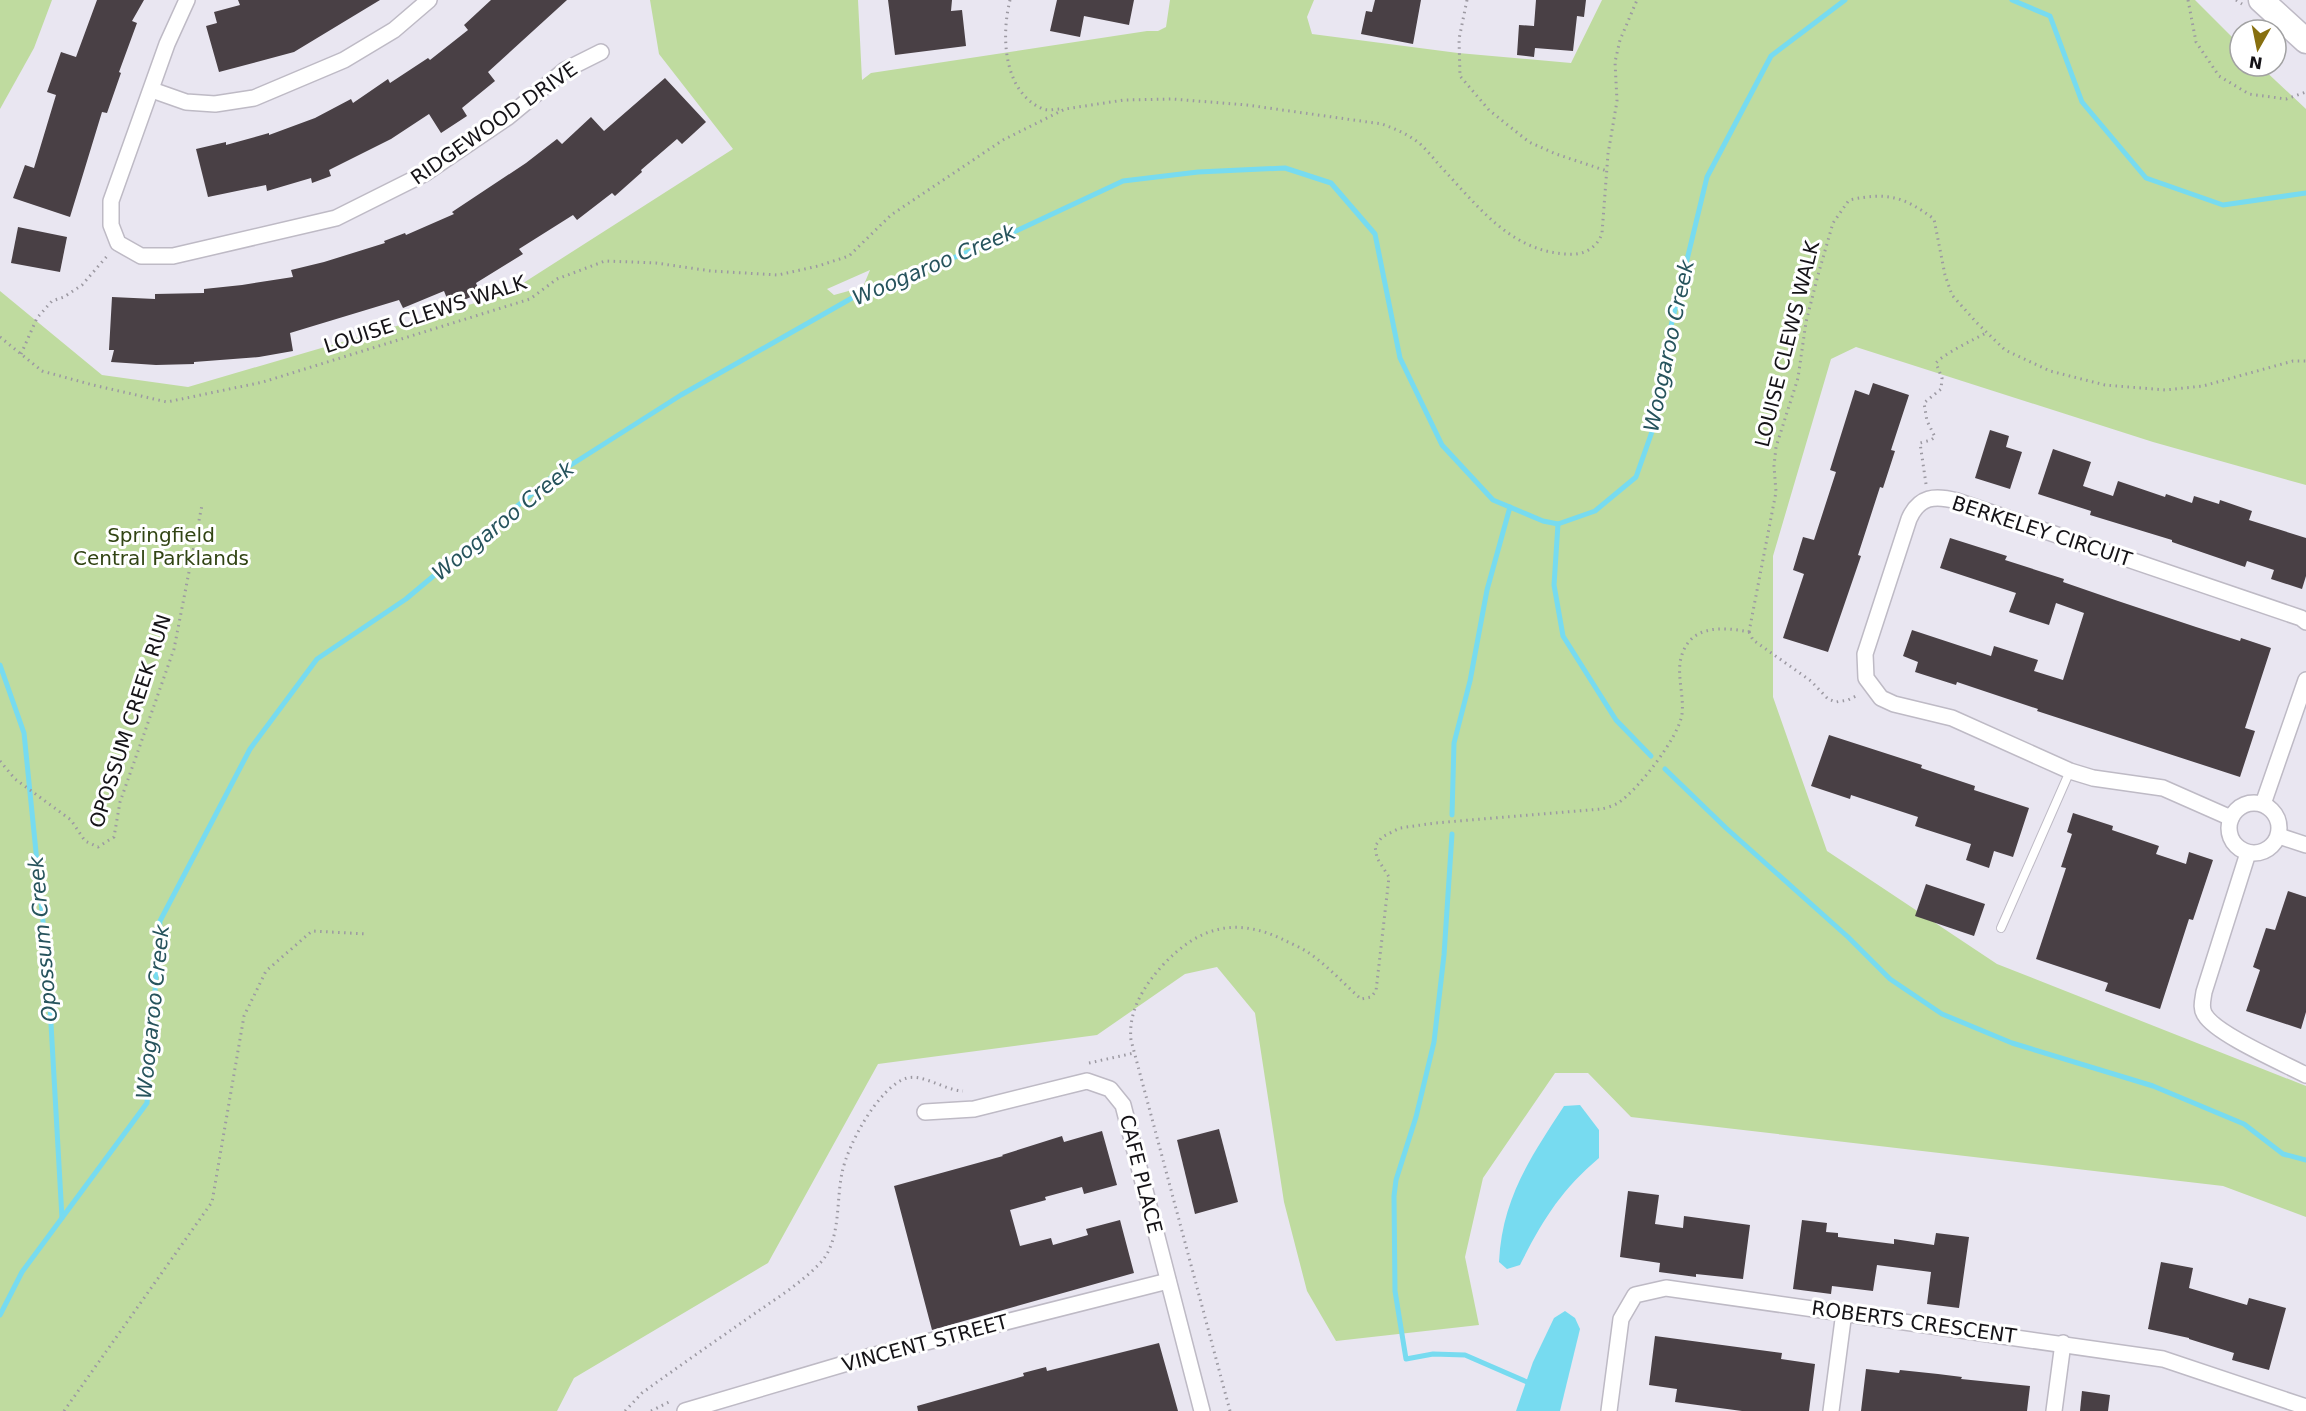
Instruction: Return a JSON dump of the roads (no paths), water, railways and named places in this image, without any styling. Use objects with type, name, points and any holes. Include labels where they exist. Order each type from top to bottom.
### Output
[{"type":"main road","points":[[2260,0],[2306,41]]},
{"type":"street","points":[[187,0],[167,44],[152,90],[186,102],[215,104],[254,98],[344,60],[394,30],[429,0]]},
{"type":"street","name":"RIDGEWOOD DRIVE","points":[[152,90],[111,201],[111,225],[118,243],[141,256],[174,256],[336,218],[424,174],[508,117],[565,70],[602,52]]},
{"type":"street","name":"BERKELEY CIRCUIT","points":[[2070,771],[1952,718],[1894,704],[1881,698],[1866,678],[1864,665],[1869,643],[1909,519],[1919,503],[1928,498],[1938,497],[1957,501],[2301,618],[2306,622]]},
{"type":"street","points":[[2263,804],[2306,680]]},
{"type":"street","points":[[2070,771],[2163,788],[2231,818]]},
{"type":"street","points":[[2263,804],[2277,817],[2280,830],[2270,848],[2255,854],[2248,853],[2233,842],[2229,831],[2231,818],[2238,808],[2244,805],[2263,804]]},
{"type":"street","points":[[2278,836],[2306,845]]},
{"type":"street","points":[[2248,853],[2204,992],[2202,1007],[2204,1014],[2216,1027],[2306,1075]]},
{"type":"street","name":"CAFE PLACE","points":[[925,1112],[974,1109],[1087,1081],[1110,1089],[1123,1105],[1202,1411]]},
{"type":"street","name":"VINCENT STREET","points":[[685,1411],[871,1356],[1168,1281]]},
{"type":"street","name":"ROBERTS CRESCENT","points":[[1609,1411],[1621,1319],[1635,1295],[1666,1288],[2163,1359],[2276,1405],[2306,1407]]},
{"type":"street","points":[[1832,1411],[1844,1312]]},
{"type":"street","points":[[2054,1411],[2063,1343]]},
{"type":"lane","points":[[2001,928],[2070,771]]},
{"type":"water","points":[[1580,1105],[1599,1130],[1599,1158],[1563,1194],[1536,1234],[1520,1265],[1507,1269],[1499,1262],[1501,1239],[1512,1198],[1520,1179],[1564,1106]]},
{"type":"water","points":[[1565,1311],[1575,1318],[1580,1329],[1560,1411],[1516,1411],[1533,1362],[1554,1318]]},
{"type":"waterway","name":"Woogaroo Creek","points":[[0,1315],[22,1272],[147,1103],[160,921],[250,749],[317,659],[406,599],[552,477],[681,395],[852,298],[988,244],[1123,181],[1198,172],[1285,168],[1331,183],[1375,234],[1400,358],[1442,445],[1493,500],[1543,521],[1558,524],[1595,511],[1636,477],[1654,426],[1671,326],[1707,177],[1771,56],[1845,0]]},
{"type":"waterway","name":"Woogaroo Creek","points":[[2012,0],[2050,16],[2082,102],[2146,178],[2223,205],[2306,193]]},
{"type":"waterway","points":[[1452,815],[1454,743],[1470,681],[1487,590],[1510,507]]},
{"type":"waterway","points":[[1558,524],[1554,585],[1563,636],[1616,720],[1651,756]]},
{"type":"waterway","name":"Opossum Creek","points":[[0,665],[24,733],[48,971],[62,1218]]},
{"type":"waterway","points":[[1665,769],[1726,828],[1848,937],[1890,979],[1942,1014],[2012,1043],[2153,1086],[2244,1124],[2283,1154],[2306,1160]]},
{"type":"waterway","points":[[1452,834],[1444,955],[1434,1042],[1416,1117],[1396,1180],[1394,1196],[1395,1291],[1406,1359],[1433,1354],[1465,1355],[1527,1382]]},
{"type":"park label","name":"Springfield Central Parklands","points":[[161,546]]}]
